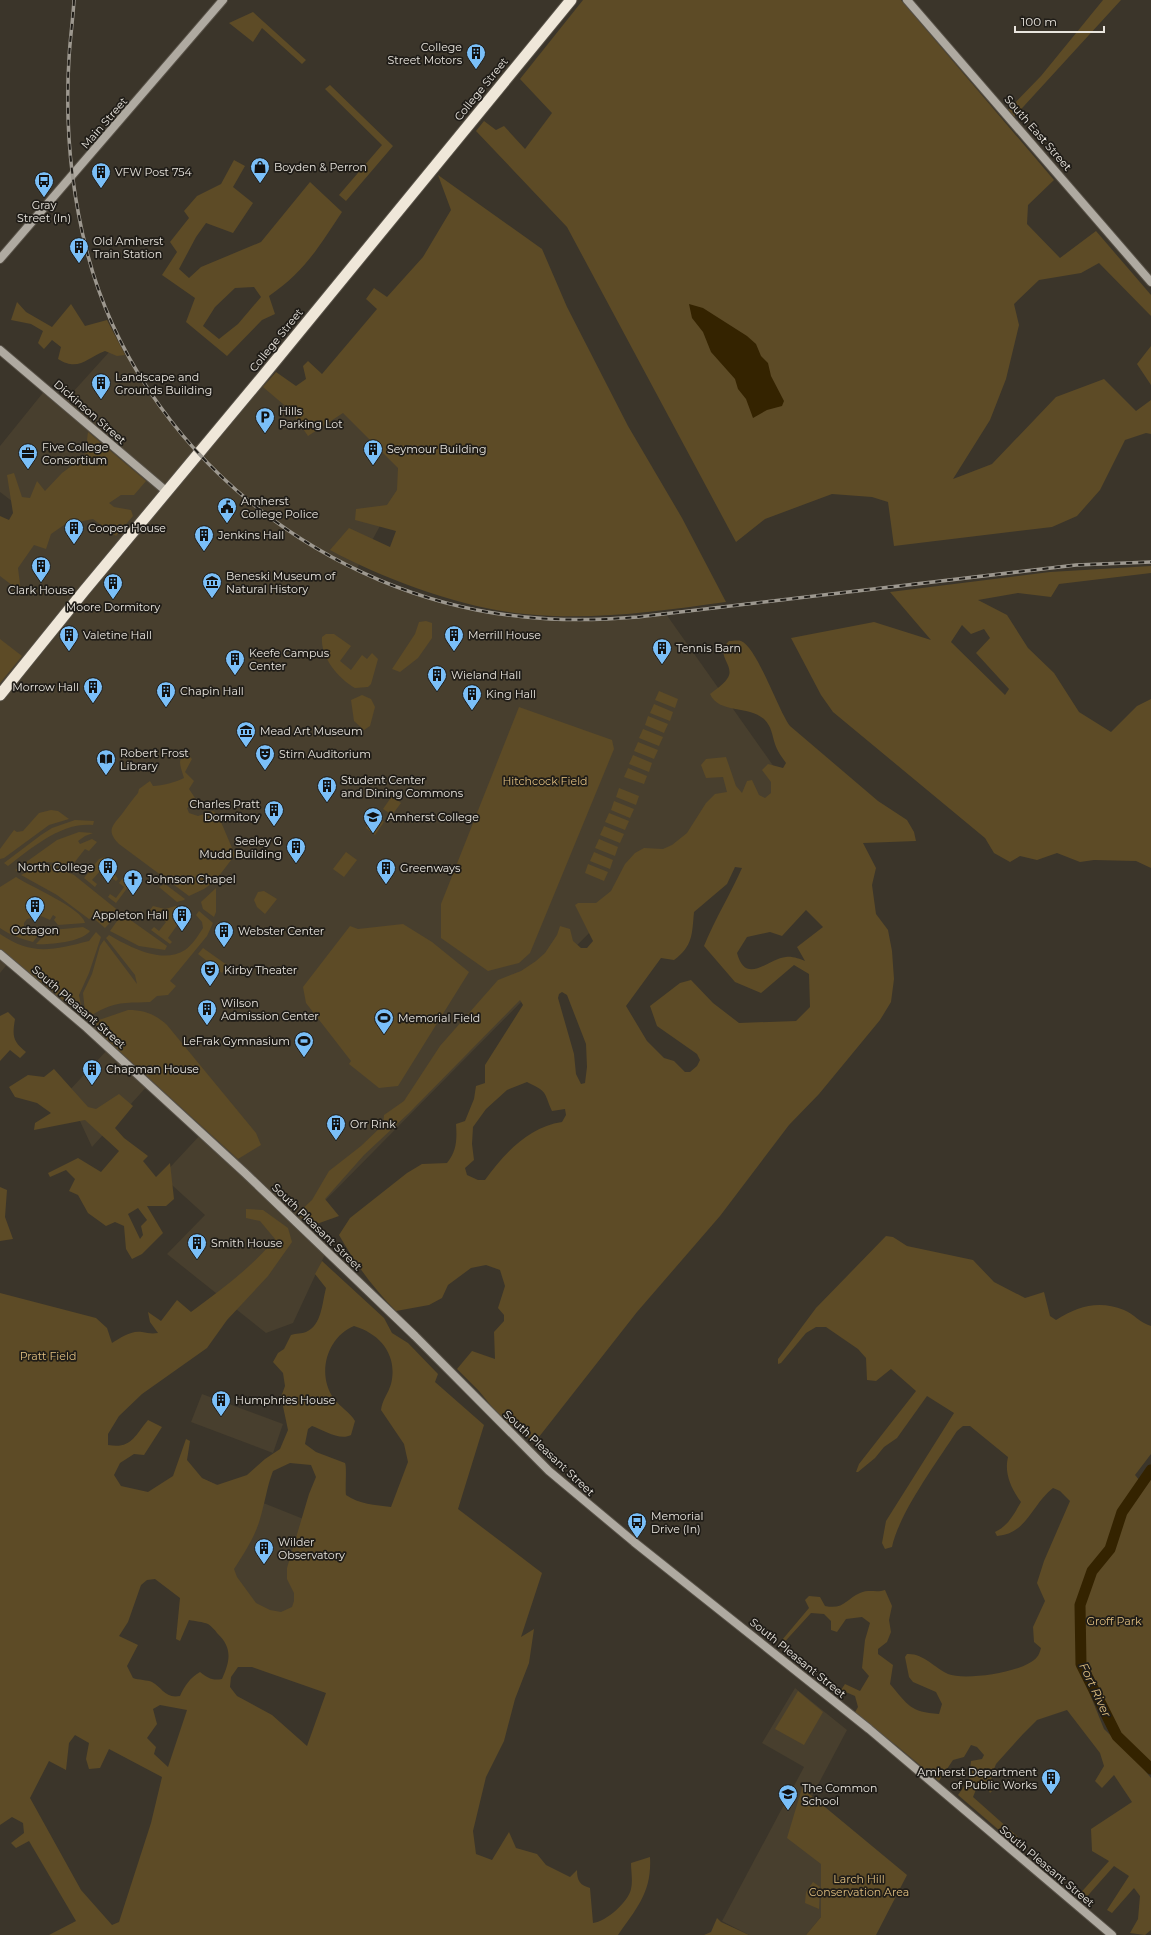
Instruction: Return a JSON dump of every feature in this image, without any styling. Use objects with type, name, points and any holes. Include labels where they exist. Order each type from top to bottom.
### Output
[{"type":"highway","name":"College Street","points":[[0,695],[166,491],[256,385],[571,0]]},
{"type":"main road","name":"Main Street","points":[[0,259],[223,0]]},
{"type":"main road","name":"South East Street","points":[[907,0],[1151,282]]},
{"type":"main road","name":"Dickinson Street","points":[[0,350],[166,491]]},
{"type":"main road","name":"South Pleasant Street","points":[[0,954],[34,981],[246,1173],[415,1336],[549,1471],[634,1542],[869,1729],[1112,1935]]},
{"type":"shaded area","points":[[689,304],[703,308],[747,336],[756,344],[761,356],[768,363],[771,376],[784,401],[782,406],[767,410],[753,418],[746,399],[738,389],[735,379],[711,352],[703,332],[692,318]]},
{"type":"shaded area","name":"Amherst College","points":[[120,340],[140,376],[162,409],[193,447],[222,426],[263,376],[297,404],[341,408],[412,467],[356,570],[420,595],[471,608],[524,617],[602,620],[666,614],[813,822],[596,926],[301,1225],[327,1250],[293,1323],[266,1333],[167,1254],[205,1215],[162,1176],[202,1133],[149,1084],[92,1147],[67,1093],[109,1048],[9,962],[0,973],[0,568],[42,524],[0,492],[0,446],[46,389],[63,403]]},
{"type":"shaded area","points":[[202,1394],[283,1424],[273,1453],[191,1422]]},
{"type":"shaded area","points":[[178,1469],[321,1526],[290,1625],[148,1555]]},
{"type":"shaded area","name":"The Common School","points":[[795,1688],[847,1730],[812,1796],[802,1789],[821,1864],[821,1917],[806,1935],[749,1935],[722,1921],[804,1767],[762,1743]]},
{"type":"green space","points":[[583,0],[901,0],[1054,180],[1028,205],[1027,224],[1060,258],[1096,231],[1151,295],[1151,316],[1099,263],[1081,273],[1039,280],[1014,304],[1019,325],[1006,379],[990,420],[953,479],[992,464],[1056,397],[1104,379],[1136,411],[1151,400],[1151,434],[1146,433],[1125,440],[1100,490],[1077,516],[1052,527],[894,546],[888,502],[872,497],[832,494],[765,519],[736,542],[567,227],[476,131],[484,121],[496,130],[504,126],[525,149],[552,113],[520,79]]},
{"type":"green space","points":[[1103,0],[1121,0],[1014,117],[1008,110],[1041,76]]},
{"type":"green space","points":[[253,12],[306,60],[302,64],[262,28],[253,42],[229,23]]},
{"type":"green space","points":[[330,85],[393,146],[346,201],[339,195],[382,145],[325,89]]},
{"type":"green space","points":[[234,160],[245,166],[233,187],[253,203],[233,233],[206,223],[196,237],[179,269],[189,278],[201,267],[261,242],[310,182],[342,212],[318,248],[302,268],[269,296],[275,314],[262,320],[227,356],[186,322],[195,298],[162,275],[177,252],[170,242],[189,218],[184,211],[197,196],[221,184]],"holes":[[[254,287],[261,297],[238,324],[219,339],[203,326],[215,307],[235,288]]]},
{"type":"green space","points":[[438,175],[542,249],[567,307],[628,426],[682,518],[726,602],[651,612],[601,616],[550,616],[501,611],[476,606],[425,591],[375,572],[330,550],[349,528],[390,547],[396,531],[355,520],[356,509],[387,505],[397,490],[398,468],[343,413],[308,436],[290,410],[263,387],[276,372],[296,386],[306,379],[303,366],[308,361],[322,374],[377,309],[366,299],[374,288],[387,297],[423,257],[451,210]]},
{"type":"green space","points":[[17,302],[26,312],[52,327],[71,304],[85,326],[107,320],[125,355],[117,356],[105,351],[77,364],[65,363],[58,359],[61,347],[52,340],[44,349],[38,343],[43,331],[31,324],[11,320]]},
{"type":"green space","points":[[1151,346],[1151,385],[1137,364]]},
{"type":"green space","points":[[88,432],[146,481],[134,495],[121,495],[109,503],[114,507],[131,510],[133,516],[116,536],[93,519],[64,525],[51,534],[46,549],[34,545],[18,568],[21,592],[0,576],[0,516],[9,520],[13,513],[7,475],[14,473],[22,497],[30,498],[37,481],[45,491],[62,473],[85,456]]},
{"type":"green space","points":[[1151,566],[1151,573],[1059,584],[1051,597],[1018,593],[978,600],[1007,615],[1028,648],[1054,673],[1079,712],[1111,732],[1137,706],[1151,699],[1151,868],[1136,861],[1094,860],[1080,862],[1057,853],[1037,860],[1020,856],[1010,862],[994,853],[985,838],[833,712],[821,695],[791,638],[874,622],[931,640],[890,592],[1050,572]],"holes":[[[962,625],[971,634],[984,629],[990,638],[976,653],[1009,689],[1005,695],[951,642]]]},
{"type":"green space","points":[[426,621],[432,623],[432,638],[418,658],[400,672],[392,669],[415,634],[419,622]]},
{"type":"green space","points":[[326,634],[334,634],[351,646],[340,661],[351,670],[362,655],[367,659],[372,653],[378,659],[371,684],[368,687],[355,688],[343,679],[332,667],[327,660],[322,645],[322,637]]},
{"type":"green space","points":[[0,639],[22,656],[0,683]]},
{"type":"green space","points":[[729,641],[741,641],[747,646],[760,666],[790,726],[878,801],[907,820],[914,832],[916,841],[863,843],[876,868],[872,885],[876,914],[888,930],[892,951],[894,979],[891,1002],[880,1020],[819,1094],[789,1125],[720,1216],[637,1312],[535,1442],[502,1419],[479,1391],[457,1369],[472,1351],[495,1359],[494,1332],[504,1321],[504,1315],[498,1308],[505,1286],[500,1270],[486,1265],[471,1268],[448,1285],[442,1298],[429,1305],[396,1311],[365,1275],[339,1235],[350,1218],[407,1173],[422,1164],[447,1163],[453,1154],[456,1145],[456,1124],[465,1121],[474,1099],[476,1086],[485,1083],[485,1065],[523,1005],[520,1000],[409,1113],[364,1155],[325,1199],[339,1216],[311,1226],[297,1214],[312,1200],[329,1171],[361,1146],[383,1125],[384,1115],[404,1101],[440,1046],[498,980],[521,971],[536,961],[545,953],[557,935],[560,926],[570,929],[573,941],[581,948],[587,948],[593,941],[575,905],[578,903],[596,903],[611,891],[625,864],[635,853],[644,848],[663,849],[672,845],[687,833],[706,803],[715,794],[727,792],[723,777],[706,778],[701,765],[706,759],[726,757],[736,786],[742,793],[747,781],[752,780],[759,795],[765,798],[771,793],[771,782],[762,770],[768,764],[783,768],[786,763],[777,749],[769,725],[764,719],[750,712],[720,704],[714,700],[710,694],[727,679],[729,674],[723,651]],"holes":[[[735,867],[742,868],[704,946],[735,982],[761,993],[794,965],[809,974],[810,1007],[796,1021],[739,1023],[713,1003],[691,980],[680,983],[650,1006],[657,1026],[697,1054],[700,1060],[697,1066],[690,1072],[685,1072],[674,1061],[664,1058],[647,1041],[626,1006],[661,958],[674,960],[685,950],[692,933],[694,912],[727,884]],[[806,910],[823,927],[797,947],[805,961],[793,957],[786,957],[758,968],[751,969],[746,968],[741,963],[737,953],[747,937],[770,932],[782,936]],[[562,992],[567,995],[586,1044],[587,1067],[585,1083],[581,1084],[576,1074],[574,1054],[558,998],[559,994]],[[527,1082],[539,1088],[544,1093],[552,1111],[565,1109],[566,1115],[562,1122],[538,1130],[518,1143],[500,1161],[485,1180],[478,1180],[467,1175],[465,1168],[474,1160],[472,1144],[473,1127],[486,1109],[507,1090]]]},
{"type":"green space","points":[[659,691],[678,699],[675,708],[655,700]]},
{"type":"green space","points":[[362,695],[371,699],[375,707],[370,726],[364,730],[354,721],[351,700]]},
{"type":"green space","points":[[654,704],[673,712],[670,721],[650,713]]},
{"type":"green space","name":"Hitchcock Field","points":[[519,707],[612,740],[614,749],[530,953],[519,963],[488,971],[441,938],[441,904]]},
{"type":"green space","points":[[648,716],[668,724],[664,733],[645,725]]},
{"type":"green space","points":[[643,729],[663,737],[659,746],[639,738]]},
{"type":"green space","points":[[638,742],[658,750],[654,759],[634,751]]},
{"type":"green space","points":[[186,753],[192,759],[185,772],[194,781],[189,789],[195,798],[193,803],[187,808],[189,813],[198,816],[213,811],[218,815],[235,855],[215,881],[204,889],[189,896],[119,844],[112,832],[113,825],[138,793],[139,789],[150,781],[153,786],[157,786],[169,784],[184,778],[180,761]]},
{"type":"green space","points":[[633,755],[652,763],[649,772],[629,764]]},
{"type":"green space","points":[[628,768],[647,776],[644,784],[624,777]]},
{"type":"green space","points":[[619,788],[639,796],[636,805],[616,797]]},
{"type":"green space","points":[[392,796],[401,803],[392,815],[383,809]]},
{"type":"green space","points":[[614,801],[634,809],[630,818],[611,810]]},
{"type":"green space","points":[[51,810],[58,811],[69,819],[49,825],[4,858],[0,859],[0,849],[14,830],[17,832],[23,831],[39,813]]},
{"type":"green space","points":[[609,813],[629,821],[625,830],[605,822]]},
{"type":"green space","points":[[375,815],[384,822],[375,835],[366,828]]},
{"type":"green space","points":[[75,820],[94,821],[93,825],[81,825],[58,832],[37,844],[8,866],[4,863],[52,828]]},
{"type":"green space","points":[[604,826],[624,834],[620,843],[600,835]]},
{"type":"green space","points":[[79,832],[93,833],[78,841],[80,844],[92,839],[97,842],[89,851],[85,849],[70,868],[55,863],[44,862],[38,863],[18,872],[15,870],[57,840]]},
{"type":"green space","points":[[599,839],[618,847],[615,856],[595,848]]},
{"type":"green space","points":[[346,852],[357,860],[344,877],[333,869]]},
{"type":"green space","points":[[594,852],[613,860],[610,869],[590,861]]},
{"type":"green space","points":[[105,857],[112,858],[111,868],[118,879],[116,881],[101,870],[92,880],[97,884],[95,887],[84,878],[99,859]]},
{"type":"green space","points":[[588,864],[608,872],[604,881],[585,873]]},
{"type":"green space","points":[[51,865],[74,875],[120,912],[105,928],[92,917],[89,919],[57,895],[21,875],[39,866]]},
{"type":"green space","points":[[137,875],[116,903],[108,897],[110,894],[116,898],[124,887],[119,883],[122,879]]},
{"type":"green space","points":[[16,877],[66,904],[82,917],[85,923],[58,925],[54,920],[56,917],[53,915],[50,920],[41,916],[27,919],[24,923],[24,927],[28,930],[31,928],[36,931],[42,930],[33,942],[24,940],[0,928],[0,887]]},
{"type":"green space","points":[[165,884],[185,899],[177,902],[159,887]]},
{"type":"green space","points":[[216,888],[216,912],[214,917],[203,909],[201,902]]},
{"type":"green space","points":[[264,891],[277,899],[265,914],[257,907],[254,900],[258,892]]},
{"type":"green space","points":[[153,906],[165,909],[176,906],[186,913],[168,938],[172,942],[170,944],[151,930],[154,927],[159,931],[166,922],[150,910]]},
{"type":"green space","points":[[199,911],[213,923],[207,936],[170,981],[176,986],[168,995],[157,996],[150,1002],[126,1003],[109,1006],[90,1015],[82,1016],[85,1012],[83,993],[92,974],[100,946],[104,940],[137,984],[135,975],[106,938],[109,935],[135,949],[156,955],[166,956],[176,954],[190,946],[203,928],[202,922],[196,915]]},
{"type":"green space","points":[[122,914],[167,946],[165,950],[139,946],[110,931]]},
{"type":"green space","name":"Memorial Field","points":[[403,924],[432,942],[469,972],[398,1086],[379,1088],[349,1064],[351,1061],[306,1003],[303,987],[350,926],[358,929]]},
{"type":"green space","points":[[83,927],[90,931],[80,938],[57,943],[36,944],[47,934],[57,930]]},
{"type":"green space","points":[[96,932],[101,937],[89,973],[79,995],[82,1010],[80,1014],[0,949],[0,934],[22,946],[53,949],[89,941]]},
{"type":"green space","points":[[203,948],[227,965],[222,973],[198,954]]},
{"type":"green space","points":[[128,1010],[149,1013],[167,1025],[256,1133],[261,1145],[238,1159],[96,1030],[97,1022],[99,1020]]},
{"type":"green space","points":[[8,1012],[15,1019],[14,1038],[18,1045],[26,1052],[20,1058],[10,1050],[0,1061],[0,1016]]},
{"type":"green space","points":[[54,1069],[88,1107],[96,1109],[119,1094],[133,1106],[115,1128],[124,1138],[148,1156],[143,1161],[156,1177],[170,1163],[174,1199],[166,1206],[147,1206],[163,1233],[142,1254],[132,1259],[126,1249],[124,1226],[115,1222],[106,1226],[88,1213],[78,1195],[69,1191],[75,1179],[66,1170],[50,1177],[48,1173],[78,1158],[101,1172],[119,1151],[85,1120],[34,1130],[35,1123],[51,1113],[37,1103],[15,1097],[9,1087],[28,1075],[44,1077]],"holes":[[[138,1208],[147,1220],[141,1226],[143,1235],[140,1239],[128,1214]]]},
{"type":"green space","points":[[0,1187],[7,1190],[5,1217],[13,1239],[0,1241]]},
{"type":"green space","name":"Pratt Field","points":[[246,1209],[263,1210],[288,1228],[292,1242],[268,1276],[227,1320],[207,1348],[142,1394],[119,1416],[108,1434],[108,1445],[116,1446],[127,1443],[148,1420],[162,1427],[144,1455],[134,1454],[120,1463],[114,1475],[121,1486],[148,1492],[173,1476],[186,1439],[190,1441],[187,1460],[202,1478],[217,1485],[247,1475],[265,1459],[280,1449],[288,1430],[281,1397],[285,1386],[283,1373],[273,1362],[278,1353],[284,1349],[291,1335],[306,1332],[311,1329],[318,1319],[326,1288],[315,1274],[322,1261],[384,1318],[392,1333],[408,1343],[438,1374],[435,1382],[484,1425],[458,1509],[542,1573],[521,1637],[534,1629],[529,1663],[515,1699],[504,1741],[486,1777],[473,1831],[476,1854],[492,1860],[509,1832],[516,1848],[537,1854],[546,1865],[570,1877],[577,1870],[580,1882],[590,1888],[593,1923],[598,1922],[610,1915],[622,1905],[626,1899],[632,1886],[631,1863],[650,1857],[649,1880],[646,1890],[637,1908],[618,1935],[49,1935],[76,1921],[29,1841],[16,1848],[11,1843],[24,1833],[23,1823],[12,1817],[0,1825],[0,1293],[96,1318],[107,1328],[112,1343],[134,1332],[158,1333],[150,1322],[148,1312],[161,1321],[177,1300],[191,1312],[246,1269],[275,1239],[260,1221],[246,1218]],"holes":[[[354,1326],[372,1334],[385,1348],[392,1364],[393,1374],[391,1384],[381,1410],[404,1444],[408,1462],[391,1507],[373,1505],[346,1495],[345,1463],[316,1452],[305,1444],[308,1429],[312,1426],[337,1436],[342,1437],[351,1435],[355,1421],[334,1399],[326,1379],[325,1368],[331,1347],[345,1331]],[[290,1463],[311,1465],[316,1477],[309,1494],[287,1568],[287,1579],[294,1593],[294,1601],[292,1607],[281,1612],[270,1610],[256,1603],[237,1577],[234,1569],[249,1545],[258,1526],[273,1471]],[[155,1579],[180,1598],[176,1639],[180,1641],[189,1620],[208,1624],[213,1628],[226,1644],[228,1649],[227,1666],[222,1679],[215,1680],[200,1672],[188,1682],[180,1696],[171,1696],[152,1682],[133,1678],[127,1666],[138,1645],[119,1636],[128,1622],[141,1585],[147,1580]],[[238,1667],[252,1667],[326,1693],[307,1746],[272,1715],[237,1696],[230,1687],[231,1677]],[[160,1705],[187,1710],[168,1767],[154,1754],[156,1747],[147,1738],[157,1724],[153,1709]],[[75,1735],[89,1743],[86,1759],[89,1769],[100,1768],[109,1749],[162,1777],[151,1823],[119,1922],[112,1925],[81,1890],[30,1798],[49,1761],[66,1770],[69,1743]]]},
{"type":"green space","name":"Groff Park","points":[[886,1236],[893,1237],[907,1246],[973,1260],[994,1282],[1025,1298],[1044,1292],[1050,1316],[1056,1320],[1081,1308],[1106,1305],[1124,1310],[1151,1326],[1151,1454],[1135,1475],[1140,1481],[1151,1469],[1151,1771],[1109,1728],[1084,1676],[1081,1665],[1079,1667],[1104,1729],[1138,1762],[1151,1778],[1151,1930],[1145,1935],[1130,1933],[1138,1919],[1140,1896],[1134,1888],[1112,1913],[1107,1910],[1129,1876],[1114,1866],[1083,1901],[1077,1897],[1109,1861],[1092,1851],[1091,1829],[1132,1802],[1114,1775],[1102,1788],[1095,1781],[1104,1766],[1100,1753],[1067,1710],[1037,1720],[996,1764],[991,1777],[995,1788],[990,1793],[986,1785],[977,1787],[973,1797],[1026,1844],[1021,1849],[958,1795],[972,1775],[970,1770],[971,1761],[982,1759],[984,1755],[977,1747],[971,1745],[964,1757],[953,1760],[939,1781],[897,1746],[854,1714],[858,1707],[855,1696],[841,1690],[845,1684],[860,1691],[869,1676],[862,1668],[865,1640],[870,1623],[862,1617],[846,1619],[837,1632],[831,1630],[831,1621],[824,1614],[811,1613],[779,1648],[777,1646],[809,1608],[805,1600],[809,1596],[820,1597],[825,1606],[831,1607],[841,1605],[855,1595],[863,1592],[885,1590],[892,1606],[889,1620],[891,1632],[887,1642],[878,1649],[878,1654],[893,1665],[890,1684],[910,1706],[929,1713],[939,1714],[942,1704],[936,1692],[913,1682],[909,1677],[905,1657],[907,1654],[913,1654],[924,1658],[948,1674],[956,1676],[981,1676],[1021,1667],[1037,1657],[1041,1648],[1034,1642],[1033,1627],[1045,1601],[1037,1583],[1044,1561],[1070,1501],[1060,1491],[1053,1488],[1015,1530],[1007,1534],[997,1536],[995,1532],[1007,1523],[1021,1502],[1009,1481],[1007,1469],[1008,1457],[970,1426],[963,1426],[957,1431],[929,1472],[910,1504],[902,1519],[892,1547],[885,1549],[882,1543],[886,1521],[954,1413],[927,1396],[897,1438],[884,1447],[875,1458],[856,1472],[859,1464],[916,1391],[891,1369],[876,1381],[867,1380],[866,1358],[858,1349],[826,1327],[816,1327],[806,1333],[781,1363],[778,1364],[778,1359],[816,1308]]},
{"type":"green space","points":[[798,1691],[823,1712],[804,1745],[775,1729]]},
{"type":"green space","name":"Larch Hill Conservation Area","points":[[802,1788],[907,1875],[876,1935],[806,1935],[821,1917],[821,1864],[787,1838]]},
{"type":"green space","points":[[813,1882],[820,1887],[819,1909],[805,1903],[806,1892]]},
{"type":"green space","points":[[717,1918],[721,1922],[749,1935],[704,1935],[711,1932]]},
{"type":"waterway","name":"Fort River","points":[[1151,1470],[1122,1512],[1110,1549],[1092,1571],[1080,1605],[1081,1664],[1117,1736],[1151,1769]]},
{"type":"railway","points":[[74,0],[69,51],[68,82],[70,156],[81,229],[87,252],[112,324],[149,390],[195,449],[250,502],[312,545],[379,580],[451,604],[525,617],[567,620],[638,617],[1076,565],[1151,562]]},
{"type":"place","name":"College Street Motors","points":[[476,70]]},
{"type":"place","name":"Boyden & Perron","points":[[260,184]]},
{"type":"place","name":"VFW Post 754","points":[[101,189]]},
{"type":"place","name":"Gray Street (In)","points":[[44,198]]},
{"type":"place","name":"Old Amherst Train Station","points":[[79,264]]},
{"type":"place","name":"Landscape and Grounds Building","points":[[101,400]]},
{"type":"place","name":"Hills Parking Lot","points":[[265,434]]},
{"type":"place","name":"Seymour Building","points":[[373,466]]},
{"type":"place","name":"Five College Consortium","points":[[28,470]]},
{"type":"place","name":"Amherst College Police","points":[[227,524]]},
{"type":"place","name":"Cooper House","points":[[74,545]]},
{"type":"place","name":"Jenkins Hall","points":[[204,552]]},
{"type":"place","name":"Clark House","points":[[41,583]]},
{"type":"place","name":"Beneski Museum of Natural History","points":[[212,599]]},
{"type":"place","name":"Moore Dormitory","points":[[113,600]]},
{"type":"place","name":"Valetine Hall","points":[[69,652]]},
{"type":"place","name":"Merrill House","points":[[454,652]]},
{"type":"place","name":"Tennis Barn","points":[[662,665]]},
{"type":"place","name":"Keefe Campus Center","points":[[235,676]]},
{"type":"place","name":"Wieland Hall","points":[[437,692]]},
{"type":"place","name":"Morrow Hall","points":[[93,704]]},
{"type":"place","name":"Chapin Hall","points":[[166,708]]},
{"type":"place","name":"King Hall","points":[[472,711]]},
{"type":"place","name":"Mead Art Museum","points":[[246,748]]},
{"type":"place","name":"Stirn Auditorium","points":[[265,771]]},
{"type":"place","name":"Robert Frost Library","points":[[106,776]]},
{"type":"place","name":"Student Center and Dining Commons","points":[[327,803]]},
{"type":"place","name":"Charles Pratt Dormitory","points":[[274,827]]},
{"type":"place","name":"Amherst College","points":[[373,834]]},
{"type":"place","name":"Seeley G Mudd Building","points":[[296,864]]},
{"type":"place","name":"North College","points":[[108,884]]},
{"type":"place","name":"Greenways","points":[[386,885]]},
{"type":"place","name":"Johnson Chapel","points":[[133,896]]},
{"type":"place","name":"Octagon","points":[[35,923]]},
{"type":"place","name":"Appleton Hall","points":[[182,932]]},
{"type":"place","name":"Webster Center","points":[[224,948]]},
{"type":"place","name":"Kirby Theater","points":[[210,987]]},
{"type":"place","name":"Wilson Admission Center","points":[[207,1026]]},
{"type":"place","name":"Memorial Field","points":[[384,1035]]},
{"type":"place","name":"LeFrak Gymnasium","points":[[304,1058]]},
{"type":"place","name":"Chapman House","points":[[92,1086]]},
{"type":"place","name":"Orr Rink","points":[[336,1141]]},
{"type":"place","name":"Smith House","points":[[197,1260]]},
{"type":"place","name":"Humphries House","points":[[221,1417]]},
{"type":"place","name":"Memorial Drive (In)","points":[[637,1539]]},
{"type":"place","name":"Wilder Observatory","points":[[264,1565]]},
{"type":"place","name":"Amherst Department of Public Works","points":[[1051,1795]]},
{"type":"place","name":"The Common School","points":[[788,1811]]}]
